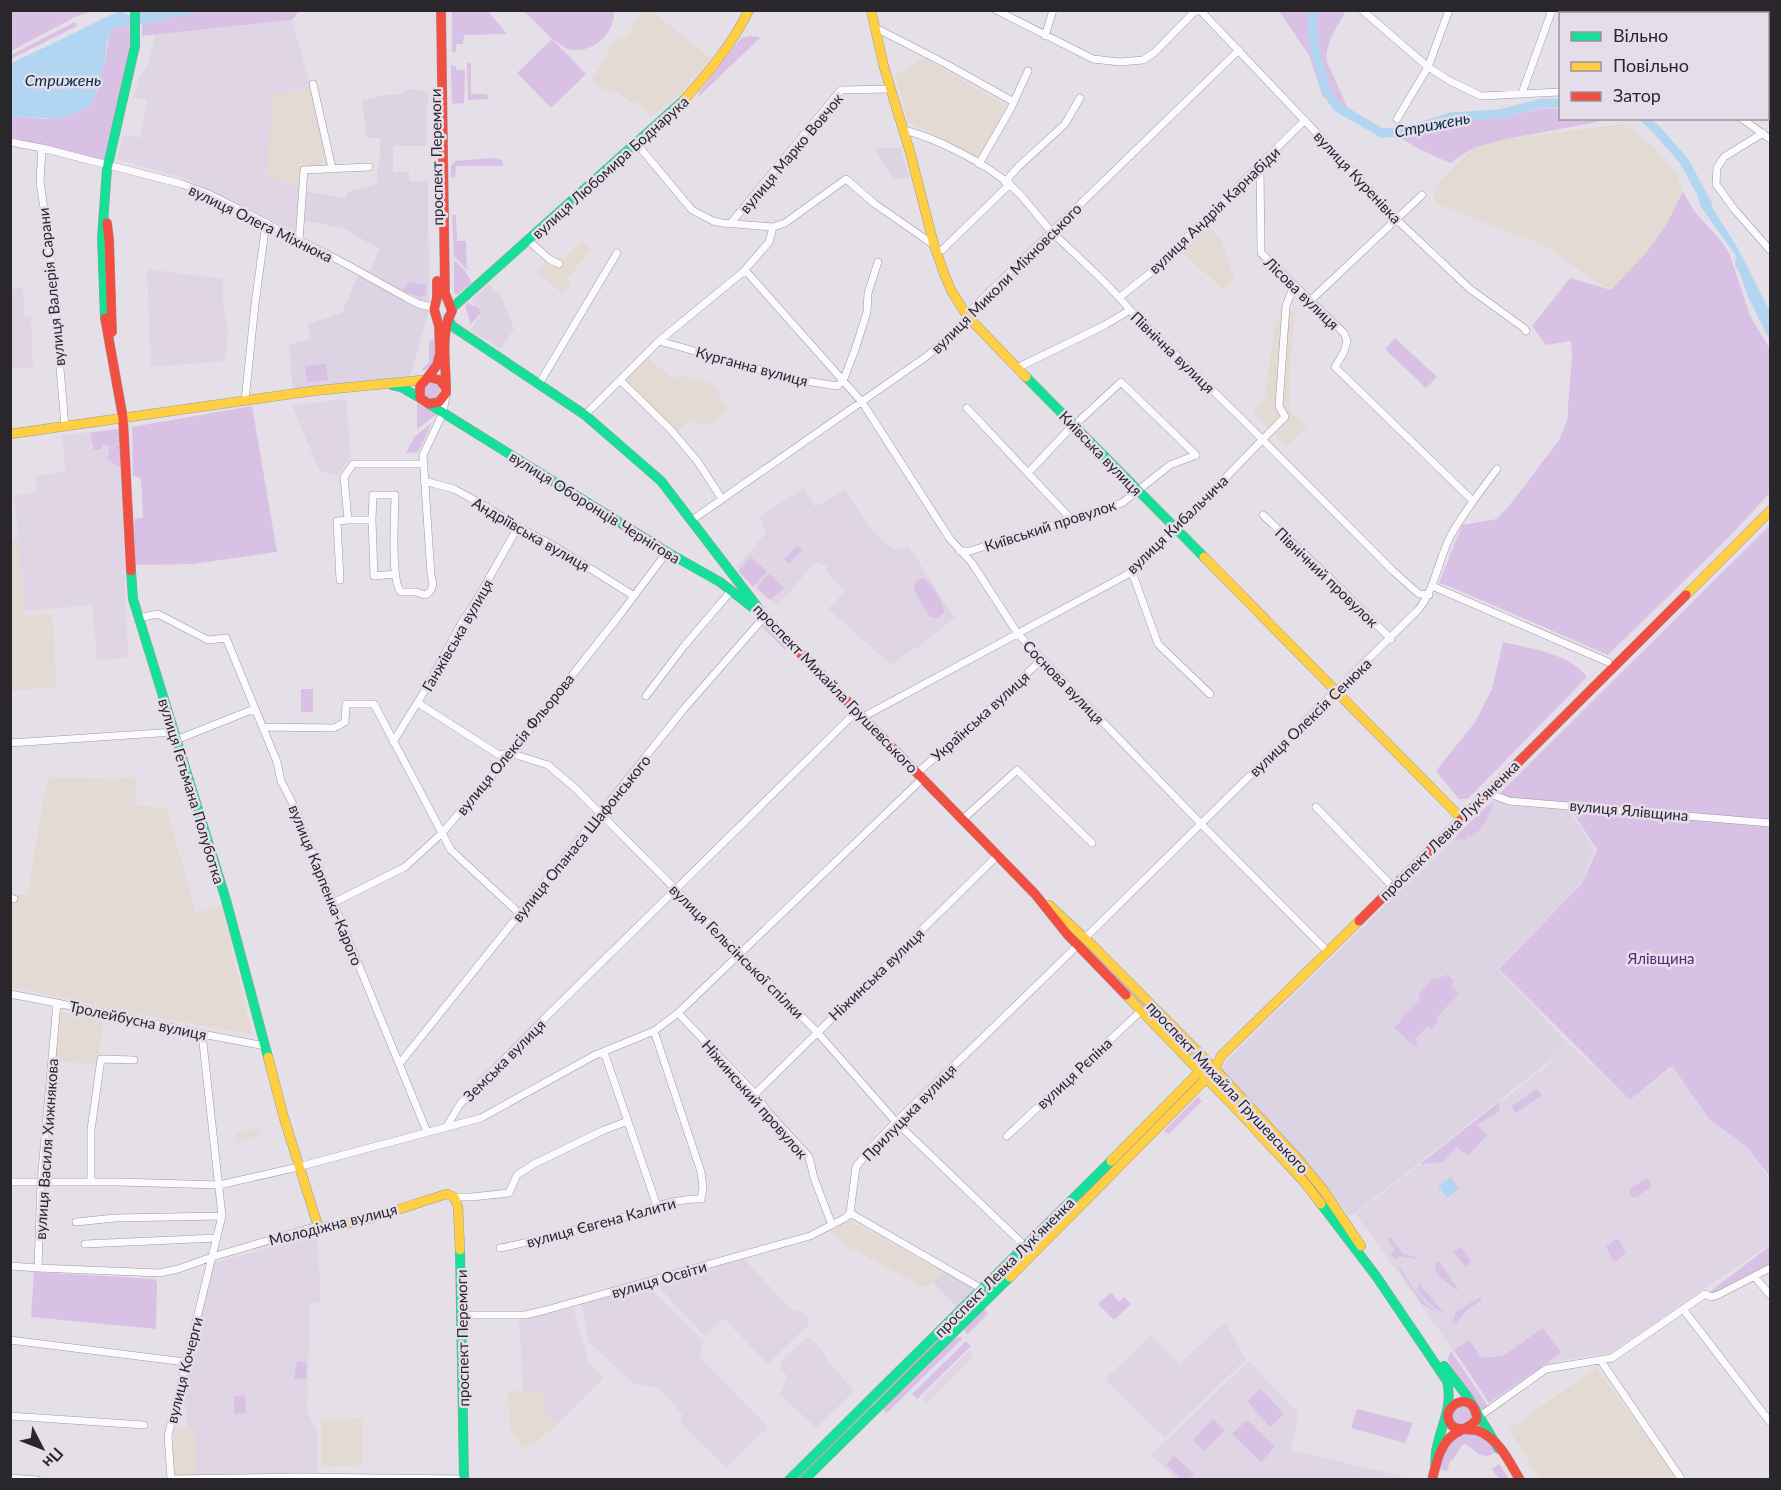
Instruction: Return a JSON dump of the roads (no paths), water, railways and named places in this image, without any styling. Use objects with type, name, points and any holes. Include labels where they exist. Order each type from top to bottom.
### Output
[{"type":"main road","name":"вулиця Гетьмана Полуботка","points":[[135,10],[131,65],[107,166],[102,237],[104,313],[123,418],[133,599],[243,959],[298,1167],[318,1226]]},
{"type":"main road","name":"проспект Перемоги","points":[[434,10],[445,293],[450,305]]},
{"type":"main road","name":"проспект Перемоги","points":[[426,378],[437,365],[440,353],[436,309],[441,10]]},
{"type":"main road","name":"вулиця Любомира Боднарука","points":[[450,305],[529,241],[681,103],[710,71],[737,34],[749,10]]},
{"type":"main road","name":"Київська вулиця","points":[[871,10],[890,89],[904,130],[936,248],[952,292],[968,317],[1017,368],[1076,423],[1138,491],[1462,819]]},
{"type":"main road","points":[[389,384],[401,387],[429,404],[439,402],[446,391],[445,335],[448,318],[452,313],[450,305],[441,300],[436,309],[441,319],[448,318]]},
{"type":"main road","name":"проспект Михайла Грушевського","points":[[448,318],[454,328],[585,415],[661,481],[763,614],[1035,894],[1054,909],[1141,1011],[1305,1184],[1376,1276],[1447,1381],[1451,1396],[1449,1412]]},
{"type":"main road","points":[[10,434],[312,391],[426,378],[440,380],[446,391]]},
{"type":"main road","points":[[420,398],[418,388],[426,378]]},
{"type":"main road","name":"вулиця Оборонців Чернігова","points":[[429,404],[667,552],[720,582],[763,614]]},
{"type":"main road","name":"проспект Левка Лукʼяненка","points":[[789,1479],[1488,794],[1770,511]]},
{"type":"main road","points":[[720,582],[727,579],[730,571]]},
{"type":"main road","name":"проспект Михайла Грушевського","points":[[1082,941],[1211,1066],[1298,1159],[1324,1191],[1520,1479]]},
{"type":"main road","name":"проспект Левка Лукʼяненка","points":[[804,1479],[1011,1276],[1203,1074]]},
{"type":"main road","name":"Молодіжна вулиця","points":[[318,1226],[325,1228],[349,1223],[447,1194],[454,1197]]},
{"type":"main road","name":"проспект Перемоги","points":[[454,1197],[458,1207],[464,1479]]},
{"type":"main road","points":[[1432,1479],[1436,1449],[1450,1408],[1458,1402],[1467,1402],[1477,1416],[1472,1426],[1449,1438],[1435,1466]]},
{"type":"main road","points":[[1449,1412],[1449,1421],[1452,1425],[1464,1430]]},
{"type":"main road","name":"проспект Михайла Грушевського","points":[[1464,1430],[1481,1431],[1499,1449]]},
{"type":"street","points":[[996,10],[1093,59],[1120,62],[1143,60],[1155,52],[1198,10]]},
{"type":"street","points":[[1045,36],[1053,10]]},
{"type":"street","name":"вулиця Куренівка","points":[[1198,10],[1239,50],[1397,220],[1470,289],[1527,332]]},
{"type":"street","points":[[1362,10],[1428,67],[1481,96],[1559,92]]},
{"type":"street","points":[[1397,119],[1428,67],[1449,10]]},
{"type":"street","points":[[1522,93],[1552,10]]},
{"type":"street","points":[[874,27],[1014,102]]},
{"type":"street","name":"вулиця Миколи Міхновського","points":[[692,520],[927,356],[965,322],[970,311],[1239,50]]},
{"type":"street","points":[[979,164],[1014,102],[1028,70]]},
{"type":"street","points":[[313,84],[332,168]]},
{"type":"street","name":"вулиця Марко Вовчок","points":[[731,224],[841,90],[890,89]]},
{"type":"street","points":[[637,144],[692,210],[712,221],[773,226],[785,223],[846,179],[875,204],[942,250],[1008,183],[1018,167],[1065,124],[1080,98]]},
{"type":"street","name":"вулиця Андрія Карнабіди","points":[[1120,297],[1155,269],[1305,120]]},
{"type":"street","points":[[1744,120],[1770,139]]},
{"type":"street","name":"Північна вулиця","points":[[904,130],[924,135],[979,164],[1008,183],[1051,232],[1120,297],[1130,310],[1393,571],[1419,594],[1429,595]]},
{"type":"street","points":[[1763,133],[1724,157],[1717,168],[1716,184],[1734,209],[1770,250]]},
{"type":"street","name":"вулиця Олега Міхнюка","points":[[10,142],[182,184],[211,195],[419,304],[436,309]]},
{"type":"street","name":"вулиця Валерія Сарани","points":[[42,148],[40,181],[50,254],[65,426]]},
{"type":"street","name":"Лісова вулиця","points":[[1260,166],[1261,253],[1339,327],[1347,341],[1344,352],[1335,367],[1473,501]]},
{"type":"street","points":[[299,241],[304,170],[369,167]]},
{"type":"street","points":[[1311,300],[1422,195]]},
{"type":"street","points":[[245,401],[266,223]]},
{"type":"street","points":[[585,415],[659,341],[745,270],[769,242],[773,226]]},
{"type":"street","points":[[529,241],[549,259],[559,264]]},
{"type":"street","points":[[539,384],[617,253]]},
{"type":"street","points":[[843,381],[867,312],[868,292],[878,262]]},
{"type":"street","name":"Соснова вулиця","points":[[745,270],[862,402],[950,539],[972,563],[1018,634],[1327,951]]},
{"type":"street","name":"вулиця Кибальчича","points":[[860,714],[1018,634],[1132,572],[1176,529],[1285,417],[1279,406],[1286,306],[1294,285]]},
{"type":"street","points":[[1017,368],[1105,325],[1130,310]]},
{"type":"street","name":"Курганна вулиця","points":[[659,341],[794,379],[837,386],[843,381]]},
{"type":"street","points":[[620,380],[671,430],[698,462],[722,499]]},
{"type":"street","name":"Київський провулок","points":[[960,551],[970,551],[1122,503],[1170,465],[1196,455],[1121,382],[1076,423]]},
{"type":"street","points":[[395,573],[374,576],[373,495],[395,495],[397,588],[401,592],[416,592],[427,587],[431,575],[423,464],[424,449],[443,413],[446,391]]},
{"type":"street","points":[[967,408],[1070,518]]},
{"type":"street","points":[[1028,472],[1076,423]]},
{"type":"street","points":[[348,520],[344,477],[353,464],[423,464]]},
{"type":"street","name":"вулиця Олексія Сенюка","points":[[1082,941],[1419,609],[1429,595],[1451,536],[1497,469]]},
{"type":"street","name":"Андріївська вулиця","points":[[424,481],[454,489],[488,507],[634,596]]},
{"type":"street","name":"Північний провулок","points":[[1263,515],[1391,639]]},
{"type":"street","points":[[340,580],[337,521],[372,520]]},
{"type":"street","name":"Ганжівська вулиця","points":[[393,742],[518,527]]},
{"type":"street","name":"вулиця Олексія Фльорова","points":[[333,903],[405,867],[442,833],[510,753],[667,552]]},
{"type":"street","points":[[1132,572],[1158,644],[1210,694]]},
{"type":"street","points":[[1432,586],[1608,662]]},
{"type":"street","points":[[646,696],[684,646],[731,591]]},
{"type":"street","name":"вулиця Карпенка-Карого","points":[[138,618],[158,614],[208,640],[226,638],[277,762],[281,781],[292,802],[427,1132]]},
{"type":"street","name":"вулиця Опанаса Шафонського","points":[[400,1063],[683,710],[763,614]]},
{"type":"street","name":"Українська вулиця","points":[[447,1126],[481,1118],[595,1055],[654,1031],[678,1013],[740,955],[920,775],[1041,660]]},
{"type":"street","name":"вулиця Гельсінської спілки","points":[[418,702],[499,755],[510,753],[548,765],[576,789],[817,1032],[896,1122],[1025,1246]]},
{"type":"street","points":[[263,728],[334,728],[345,722],[346,704],[374,704],[451,850],[520,914]]},
{"type":"street","points":[[10,744],[175,734],[181,738],[254,709]]},
{"type":"street","name":"Земська вулиця","points":[[447,1126],[459,1104],[676,889],[860,714]]},
{"type":"street","points":[[963,819],[1017,770],[1092,843]]},
{"type":"street","name":"вулиця Ялівщина","points":[[1488,794],[1509,801],[1770,823]]},
{"type":"street","points":[[1316,807],[1392,886]]},
{"type":"street","name":"Ніжинська вулиця","points":[[755,1094],[998,855]]},
{"type":"street","name":"Прилуцька вулиця","points":[[850,1213],[856,1167],[869,1150],[1082,941]]},
{"type":"street","name":"Тролейбусна вулиця","points":[[10,994],[265,1046]]},
{"type":"street","name":"вулиця Василя Хижнякова","points":[[38,1268],[41,1182],[57,1003]]},
{"type":"street","name":"вулиця Рєпіна","points":[[1007,1136],[1141,1011]]},
{"type":"street","name":"Ніжинський провулок","points":[[678,1013],[755,1094],[768,1112],[809,1157],[814,1178],[832,1225]]},
{"type":"street","name":"вулиця Євгена Калити","points":[[500,1248],[592,1226],[657,1206],[702,1199],[701,1172],[654,1031]]},
{"type":"street","name":"вулиця Кочерги","points":[[202,1034],[222,1216],[168,1436],[171,1479],[299,1477],[464,1479]]},
{"type":"street","points":[[604,1052],[657,1206]]},
{"type":"street","points":[[91,1182],[91,1130],[101,1059],[134,1060]]},
{"type":"street","points":[[454,1197],[509,1193],[517,1175],[534,1164],[595,1134],[628,1121]]},
{"type":"street","points":[[10,1182],[219,1185],[298,1167],[447,1126]]},
{"type":"street","points":[[850,1213],[982,1289]]},
{"type":"street","name":"вулиця Освіти","points":[[461,1315],[517,1315],[546,1310],[810,1236],[845,1218],[850,1213]]},
{"type":"street","points":[[76,1222],[114,1218],[222,1216]]},
{"type":"street","name":"Молодіжна вулиця","points":[[212,1257],[318,1226]]},
{"type":"street","points":[[85,1244],[217,1238]]},
{"type":"street","points":[[10,1266],[159,1273],[212,1257]]},
{"type":"street","points":[[1477,1416],[1546,1369],[1612,1358],[1705,1294],[1711,1297],[1770,1268]]},
{"type":"street","points":[[1755,1277],[1770,1295]]},
{"type":"street","points":[[1683,1309],[1770,1422]]},
{"type":"street","points":[[10,1340],[185,1362]]},
{"type":"street","points":[[1601,1361],[1682,1479]]},
{"type":"street","points":[[10,1416],[144,1425]]},
{"type":"street","points":[[10,1478],[37,1479]]},
{"type":"water","name":"Стрижень","points":[[119,11],[129,15],[143,11],[204,11],[114,28],[107,42],[102,74],[91,105],[76,113],[56,119],[11,116],[10,64]]},
{"type":"water","points":[[1697,194],[1707,199],[1737,247],[1770,311],[1770,341],[1735,265],[1736,256],[1701,207]]},
{"type":"water","points":[[1451,1177],[1459,1189],[1447,1198],[1438,1186]]},
{"type":"waterway","name":"Стрижень","points":[[1315,10],[1312,20],[1314,46],[1326,91],[1337,107],[1382,133],[1403,132],[1450,117],[1499,114],[1542,103],[1559,103]]},
{"type":"waterway","name":"Стрижень","points":[[1646,120],[1684,161],[1708,205]]},
{"type":"park label","name":"Ялівщина","points":[[1661,958]]}]
